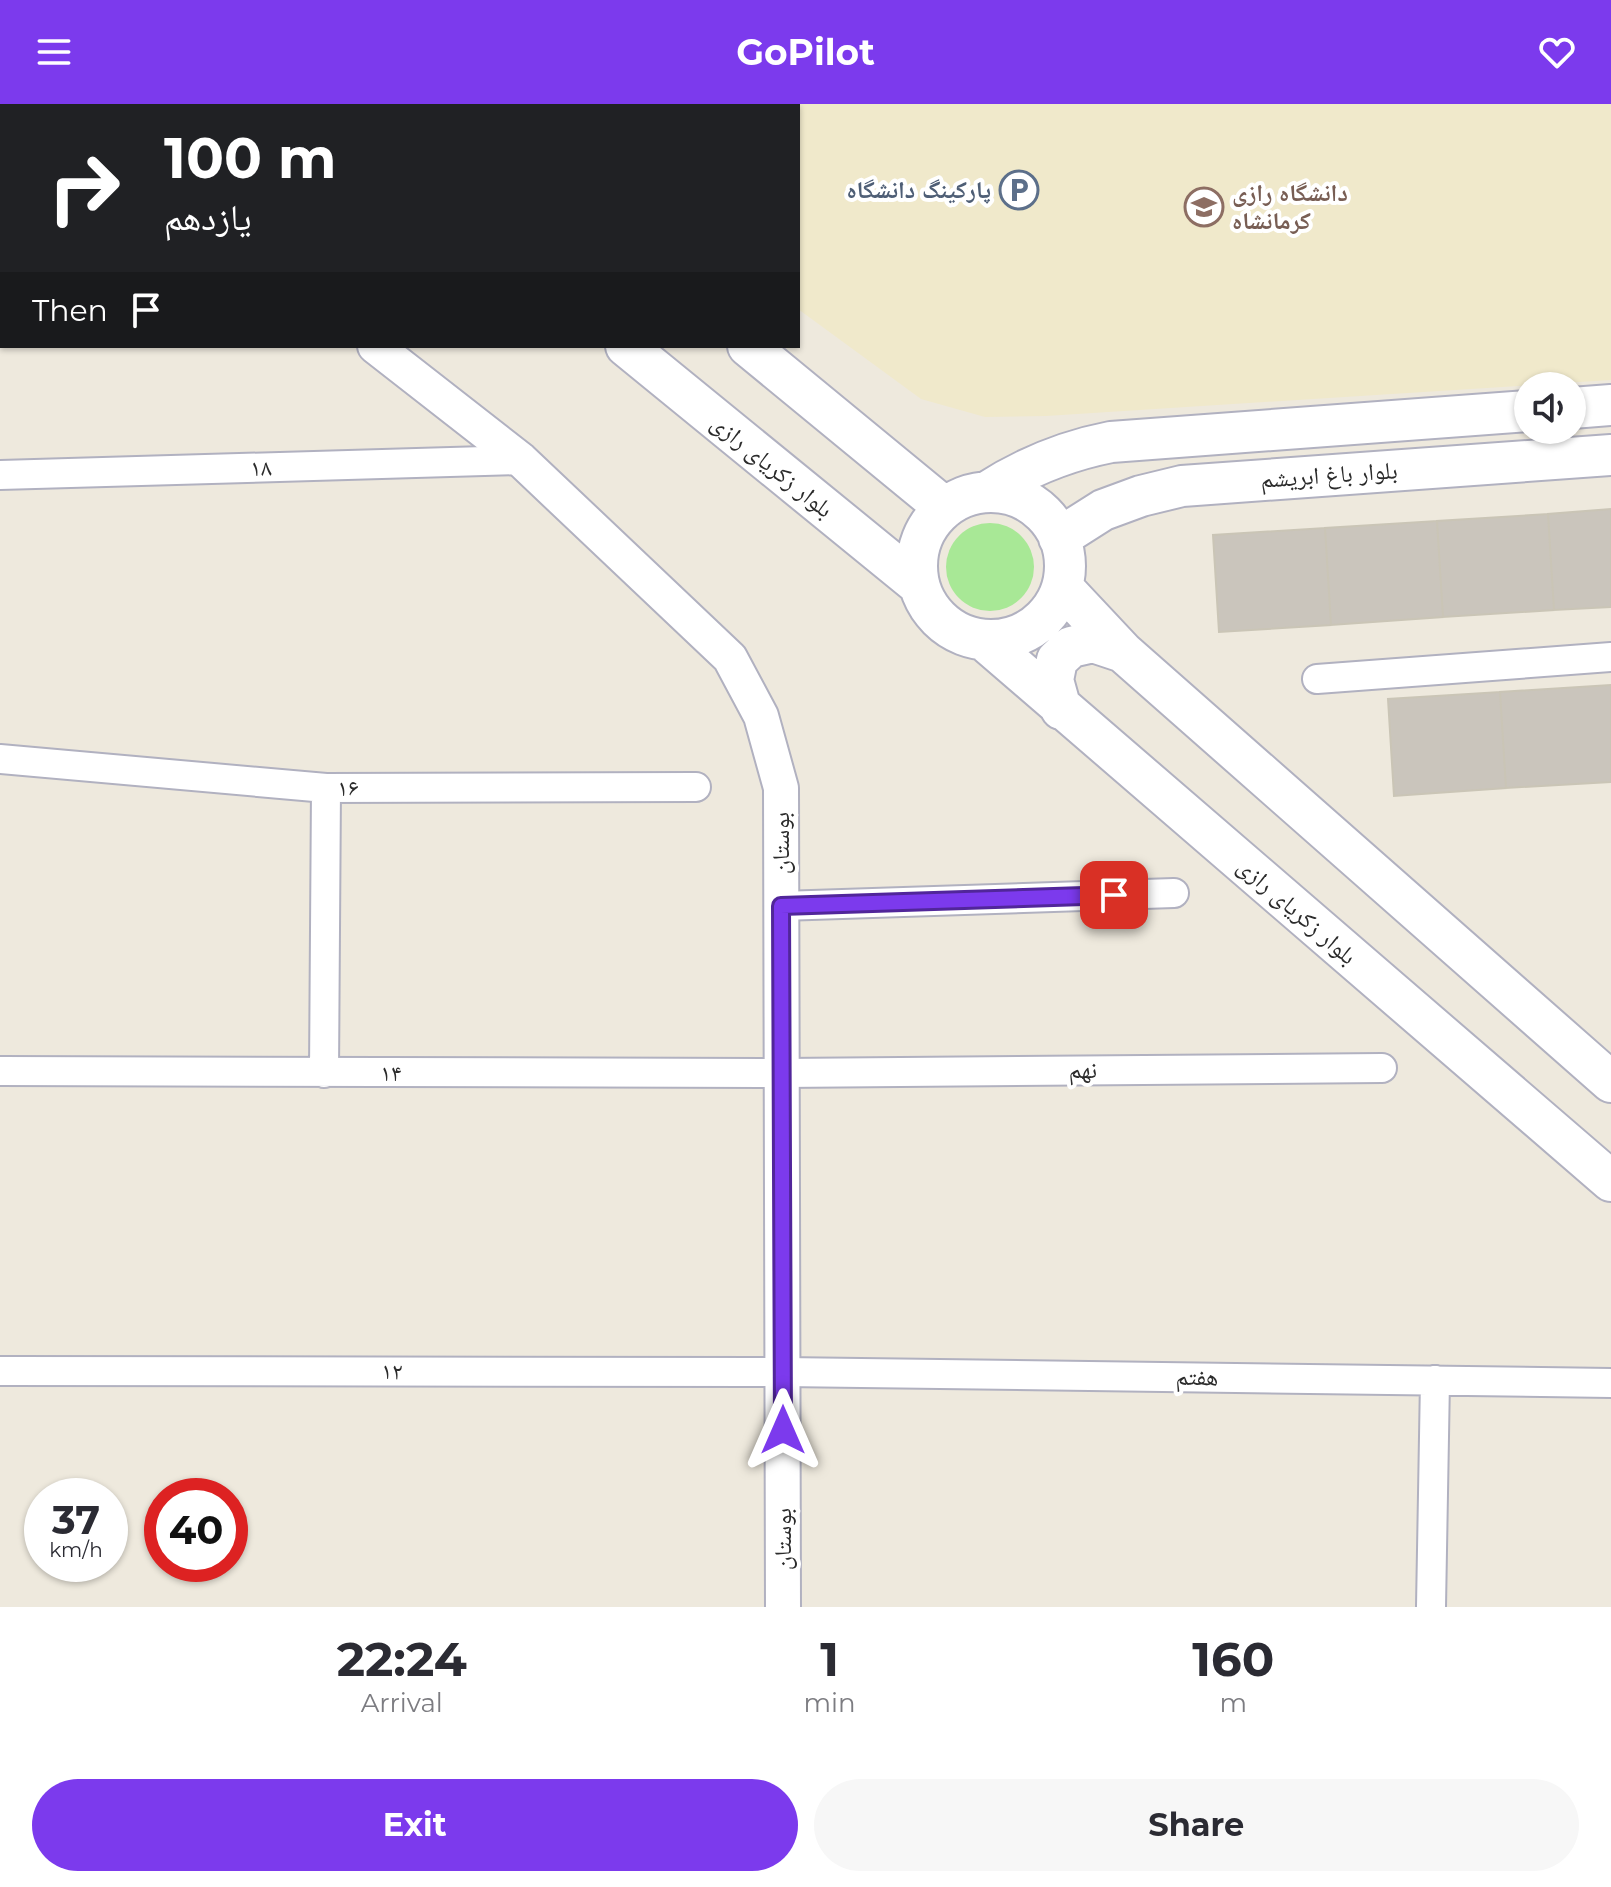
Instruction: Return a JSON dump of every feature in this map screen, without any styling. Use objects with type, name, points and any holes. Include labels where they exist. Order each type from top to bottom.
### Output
[{"type":"main road","name":"بلوار زکریای رازی","points":[[628,348],[919,585]]},
{"type":"main road","points":[[750,348],[945,508]]},
{"type":"main road","points":[[1586,407],[1611,405]]},
{"type":"main road","name":"بلوار باغ ابریشم","points":[[987,492],[1020,471],[1049,459],[1111,442],[1514,412]]},
{"type":"main road","name":"بلوار باغ ابریشم","points":[[1059,538],[1103,510],[1182,486],[1611,455]]},
{"type":"main road","points":[[987,492],[1007,494],[1026,501],[1042,513],[1059,538],[1065,562],[1062,587],[1047,614],[1032,628],[1005,639],[984,640],[966,636],[943,623],[930,610],[919,585],[916,563],[920,542],[930,523],[945,508],[958,500],[987,492]]},
{"type":"main road","points":[[1062,587],[1123,652],[1610,1079]]},
{"type":"main road","name":"بلوار زکریای رازی","points":[[984,640],[1611,1181]]},
{"type":"main road","points":[[1061,709],[1053,680],[1057,660],[1071,647],[1093,642],[1123,652]]},
{"type":"street","name":"بوستان","points":[[378,348],[521,460],[730,658],[761,716],[781,788],[783,1607]]},
{"type":"street","name":"۱۸","points":[[0,475],[521,460]]},
{"type":"street","points":[[1317,679],[1611,657]]},
{"type":"street","name":"۱۶","points":[[0,759],[326,788],[696,787]]},
{"type":"street","points":[[324,1073],[326,788]]},
{"type":"street","points":[[781,906],[1174,893]]},
{"type":"street","name":"نهم","points":[[783,1073],[1382,1068]]},
{"type":"street","name":"۱۴","points":[[0,1071],[783,1073]]},
{"type":"street","name":"۱۲","points":[[0,1371],[783,1372]]},
{"type":"street","name":"هفتم","points":[[783,1372],[1611,1383]]},
{"type":"street","points":[[1431,1607],[1435,1380]]},
{"type":"shaded area","name":"دانشگاه رازی کرمانشاه","points":[[800,104],[1611,104],[1611,380],[1586,382],[1586,372],[1514,372],[1514,386],[1046,416],[985,417],[921,399],[800,310]]},
{"type":"green space","points":[[990,523],[1007,526],[1021,536],[1031,550],[1034,567],[1031,584],[1021,598],[1007,608],[990,611],[973,608],[959,598],[949,584],[946,567],[949,550],[959,536],[973,526]]},
{"type":"building","points":[[1611,509],[1611,607],[1554,610],[1548,514]]},
{"type":"building","points":[[1548,514],[1554,610],[1443,617],[1437,521]]},
{"type":"building","points":[[1437,521],[1443,617],[1331,625],[1325,528]]},
{"type":"building","points":[[1325,528],[1331,625],[1219,632],[1213,535]]},
{"type":"building","points":[[1611,685],[1611,782],[1506,788],[1500,692]]},
{"type":"building","points":[[1500,692],[1506,788],[1394,796],[1388,699]]},
{"type":"place","name":"پارکینگ دانشگاه","points":[[1019,190]]},
{"type":"place","name":"دانشگاه رازی کرمانشاه","points":[[1204,207]]},
{"type":"route","points":[[783,1430],[781,906],[1114,895]]}]
